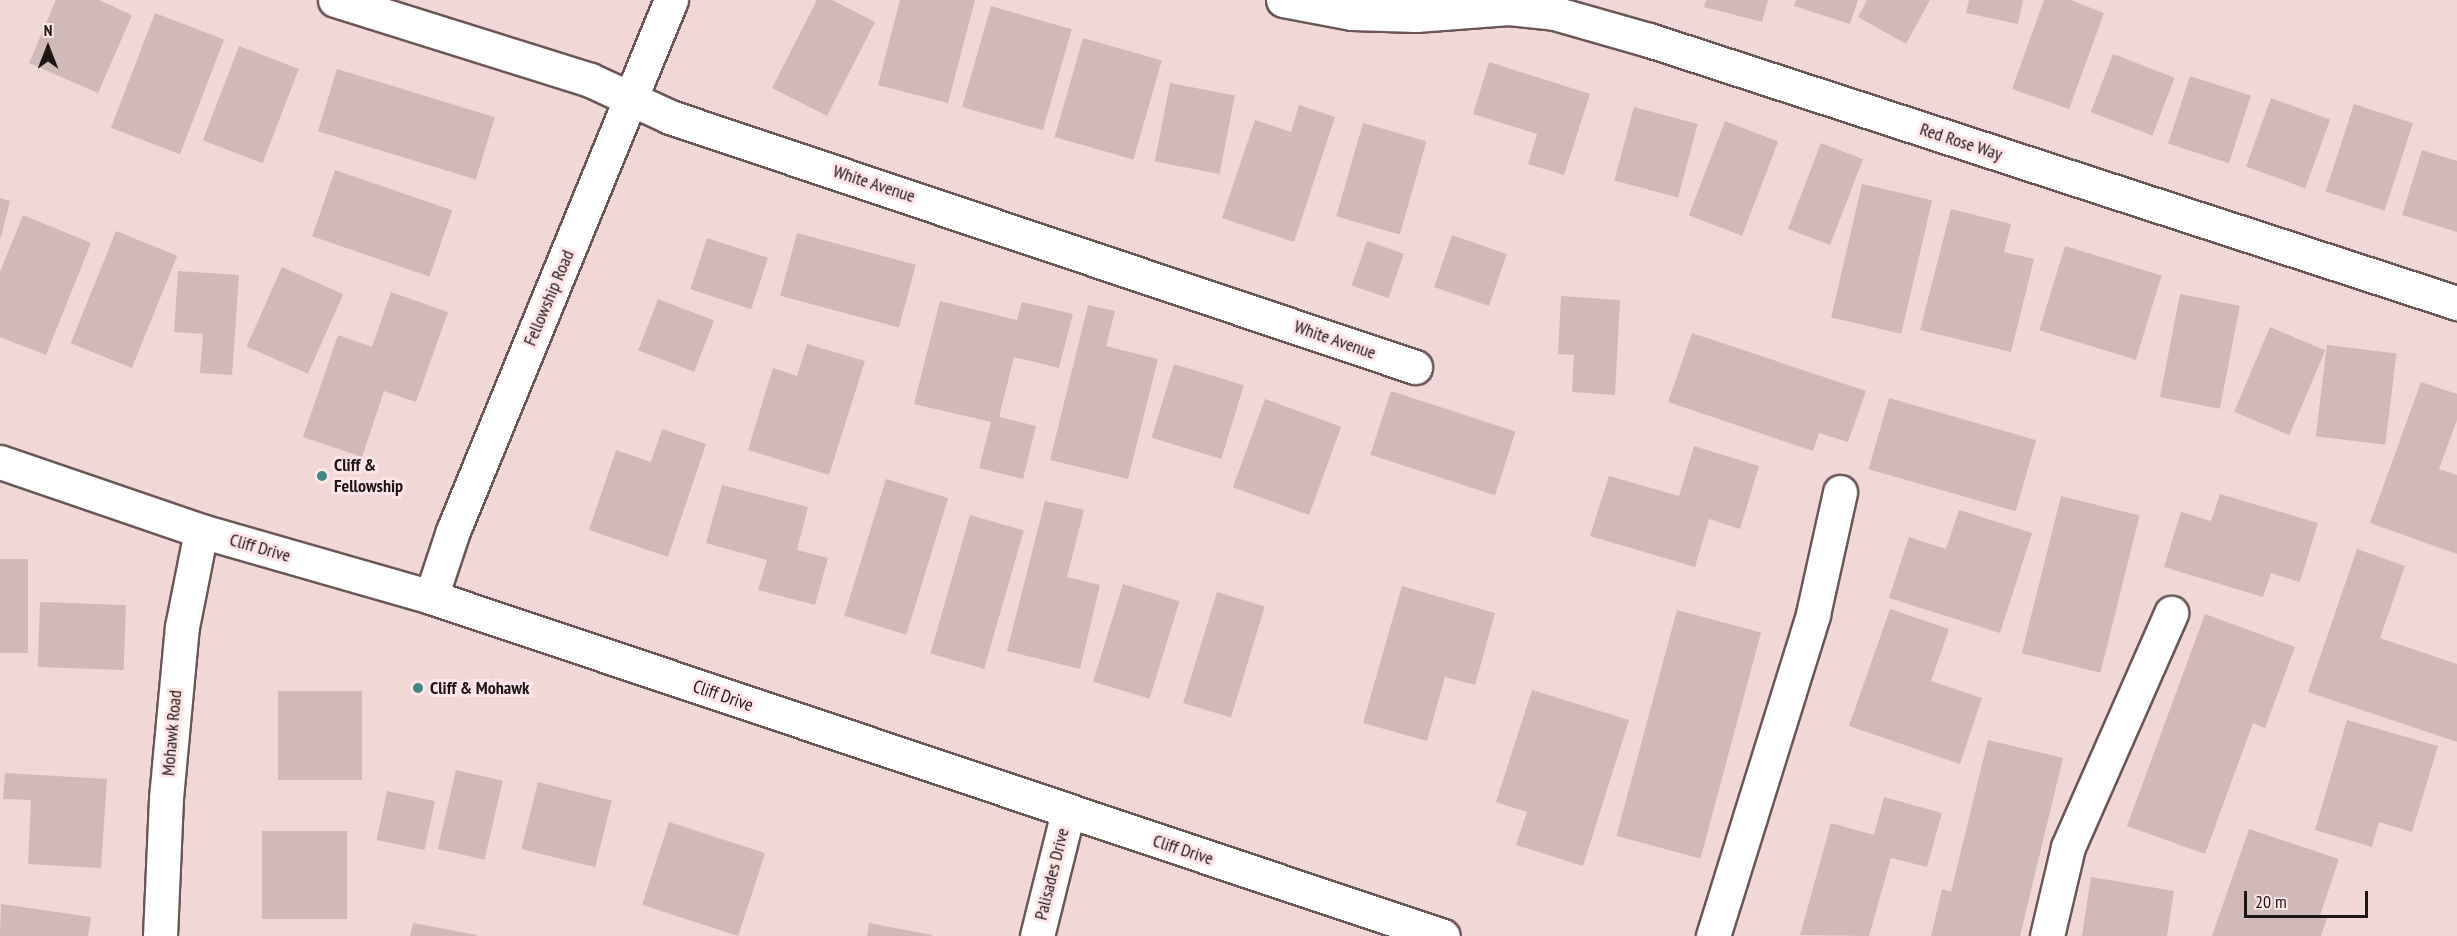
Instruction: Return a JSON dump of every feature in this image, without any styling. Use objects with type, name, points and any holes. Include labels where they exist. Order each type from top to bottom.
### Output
[{"type":"street","name":"White Avenue","points":[[335,0],[633,97],[670,117],[1415,367]]},
{"type":"street","name":"Fellowship Road","points":[[431,597],[453,531],[671,0]]},
{"type":"street","points":[[1283,0],[1352,13],[1416,15],[1460,5]]},
{"type":"street","name":"Red Rose Way","points":[[1460,5],[1554,13],[1649,40],[2457,303]]},
{"type":"street","name":"Cliff Drive","points":[[0,462],[201,531],[431,597],[1443,936]]},
{"type":"street","points":[[1713,936],[1813,614],[1840,492]]},
{"type":"street","name":"Mohawk Road","points":[[160,936],[166,798],[182,627],[201,531]]},
{"type":"street","points":[[2047,936],[2068,847],[2171,613]]},
{"type":"street","name":"Palisades Drive","points":[[1037,936],[1068,812]]},
{"type":"building","points":[[56,0],[99,0],[132,15],[98,93],[29,63]]},
{"type":"building","points":[[817,0],[832,0],[875,22],[827,116],[772,88]]},
{"type":"building","points":[[900,0],[975,0],[948,103],[878,85]]},
{"type":"building","points":[[1706,0],[1768,0],[1762,22],[1704,7]]},
{"type":"building","points":[[1796,0],[1858,0],[1850,24],[1794,6]]},
{"type":"building","points":[[1867,0],[1930,0],[1906,44],[1858,17]]},
{"type":"building","points":[[1969,0],[2023,0],[2018,24],[1966,13]]},
{"type":"building","points":[[2044,0],[2070,0],[2104,13],[2069,109],[2012,89]]},
{"type":"building","points":[[991,6],[1072,29],[1043,130],[962,107]]},
{"type":"building","points":[[155,13],[224,40],[180,154],[111,128]]},
{"type":"building","points":[[1083,38],[1162,61],[1133,160],[1055,137]]},
{"type":"building","points":[[239,46],[299,69],[263,163],[203,140]]},
{"type":"building","points":[[2113,54],[2175,78],[2152,136],[2091,112]]},
{"type":"building","points":[[1489,62],[1590,94],[1564,175],[1528,164],[1537,134],[1473,114]]},
{"type":"building","points":[[337,69],[495,117],[476,179],[318,131]]},
{"type":"building","points":[[2190,76],[2251,96],[2229,163],[2168,144]]},
{"type":"building","points":[[1170,83],[1235,96],[1220,174],[1155,162]]},
{"type":"building","points":[[2271,98],[2330,120],[2305,188],[2246,167]]},
{"type":"building","points":[[2354,104],[2413,123],[2385,211],[2326,191]]},
{"type":"building","points":[[1299,105],[1335,117],[1294,242],[1222,218],[1255,120],[1291,132]]},
{"type":"building","points":[[1634,107],[1698,124],[1678,197],[1614,180]]},
{"type":"building","points":[[1725,121],[1778,141],[1742,236],[1689,215]]},
{"type":"building","points":[[1363,123],[1426,141],[1400,234],[1336,216]]},
{"type":"building","points":[[1821,143],[1863,159],[1830,245],[1788,229]]},
{"type":"building","points":[[2422,150],[2457,161],[2457,232],[2402,215]]},
{"type":"building","points":[[335,170],[452,210],[429,277],[312,236]]},
{"type":"building","points":[[1862,184],[1932,200],[1901,334],[1831,317]]},
{"type":"building","points":[[0,198],[10,201],[1,237],[0,237]]},
{"type":"building","points":[[1951,209],[2011,224],[2004,252],[2034,259],[2011,352],[1920,330]]},
{"type":"building","points":[[23,215],[91,243],[46,355],[0,337],[0,272]]},
{"type":"building","points":[[116,231],[177,256],[132,368],[71,343]]},
{"type":"building","points":[[797,233],[916,265],[899,328],[780,296]]},
{"type":"building","points":[[1452,235],[1507,254],[1489,306],[1434,287]]},
{"type":"building","points":[[707,238],[768,258],[751,309],[690,289]]},
{"type":"building","points":[[1367,241],[1404,254],[1389,298],[1352,285]]},
{"type":"building","points":[[2065,246],[2162,276],[2136,360],[2039,330]]},
{"type":"building","points":[[282,267],[343,294],[308,374],[247,346]]},
{"type":"building","points":[[178,271],[239,275],[232,375],[200,373],[203,334],[174,332]]},
{"type":"building","points":[[391,292],[448,312],[416,402],[384,391],[362,457],[303,437],[338,335],[372,347]]},
{"type":"building","points":[[2180,294],[2240,306],[2220,409],[2160,397]]},
{"type":"building","points":[[1561,296],[1620,300],[1615,395],[1572,392],[1574,355],[1558,354]]},
{"type":"building","points":[[658,299],[714,321],[694,372],[638,350]]},
{"type":"building","points":[[940,301],[1017,320],[1022,302],[1073,314],[1059,368],[1014,357],[999,417],[1036,426],[1023,479],[979,468],[991,422],[914,404]]},
{"type":"building","points":[[1088,305],[1115,311],[1106,346],[1158,359],[1128,479],[1050,460]]},
{"type":"building","points":[[2270,327],[2325,350],[2289,435],[2234,412]]},
{"type":"building","points":[[1692,333],[1866,391],[1848,442],[1819,433],[1813,451],[1668,402]]},
{"type":"building","points":[[807,344],[865,361],[829,475],[748,450],[773,368],[797,376]]},
{"type":"building","points":[[2327,345],[2396,354],[2385,445],[2316,436]]},
{"type":"building","points":[[1174,364],[1244,385],[1221,459],[1151,438]]},
{"type":"building","points":[[2421,382],[2457,394],[2457,420],[2439,469],[2457,475],[2457,554],[2370,523]]},
{"type":"building","points":[[1391,391],[1516,431],[1495,495],[1370,455]]},
{"type":"building","points":[[1889,398],[2036,440],[2016,511],[1869,469]]},
{"type":"building","points":[[1265,399],[1341,427],[1309,515],[1233,487]]},
{"type":"building","points":[[662,429],[706,444],[668,557],[589,530],[616,450],[651,462]]},
{"type":"building","points":[[1694,446],[1759,466],[1740,529],[1709,519],[1695,567],[1590,536],[1609,476],[1679,496]]},
{"type":"building","points":[[886,479],[948,498],[906,635],[844,616]]},
{"type":"building","points":[[722,485],[808,507],[797,550],[828,558],[815,605],[758,590],[767,560],[706,543]]},
{"type":"building","points":[[2220,494],[2318,523],[2300,582],[2271,573],[2263,597],[2164,567],[2181,512],[2211,521]]},
{"type":"building","points":[[2061,496],[2140,516],[2100,673],[2022,653]]},
{"type":"building","points":[[1045,501],[1084,510],[1067,577],[1100,585],[1080,669],[1007,651]]},
{"type":"building","points":[[1959,510],[2032,533],[2000,633],[1889,598],[1909,537],[1946,549]]},
{"type":"building","points":[[970,515],[1024,530],[984,669],[930,653]]},
{"type":"building","points":[[2357,549],[2405,566],[2380,638],[2457,664],[2457,742],[2308,692]]},
{"type":"building","points":[[0,559],[28,559],[28,653],[0,653]]},
{"type":"building","points":[[1123,584],[1179,601],[1150,699],[1093,682]]},
{"type":"building","points":[[1402,586],[1495,613],[1475,685],[1445,677],[1427,741],[1363,723]]},
{"type":"building","points":[[1217,592],[1265,607],[1231,718],[1183,703]]},
{"type":"building","points":[[40,602],[126,605],[124,670],[38,667]]},
{"type":"building","points":[[1890,609],[1949,629],[1931,681],[1982,698],[1960,764],[1849,726]]},
{"type":"building","points":[[1677,610],[1761,633],[1700,859],[1616,836]]},
{"type":"building","points":[[2205,614],[2295,647],[2265,728],[2253,723],[2205,854],[2127,826]]},
{"type":"building","points":[[1532,690],[1629,720],[1583,866],[1516,845],[1527,812],[1496,802]]},
{"type":"building","points":[[278,691],[362,691],[362,780],[278,780]]},
{"type":"building","points":[[2347,720],[2438,746],[2412,832],[2379,822],[2372,847],[2315,830]]},
{"type":"building","points":[[1988,740],[2063,758],[2020,936],[1931,936],[1942,889],[1951,892]]},
{"type":"building","points":[[456,770],[503,781],[485,860],[438,849]]},
{"type":"building","points":[[5,773],[107,779],[101,868],[28,864],[31,800],[3,799]]},
{"type":"building","points":[[538,782],[612,800],[595,867],[521,849]]},
{"type":"building","points":[[387,791],[435,801],[425,850],[377,840]]},
{"type":"building","points":[[1884,797],[1942,813],[1927,867],[1891,858],[1869,936],[1800,935],[1831,823],[1874,835]]},
{"type":"building","points":[[669,822],[765,853],[738,936],[642,905]]},
{"type":"building","points":[[2249,829],[2339,859],[2320,915],[2327,918],[2321,936],[2212,936]]},
{"type":"building","points":[[262,831],[347,831],[347,919],[262,919]]},
{"type":"building","points":[[2091,877],[2174,891],[2167,936],[2082,936]]},
{"type":"building","points":[[1,904],[91,917],[88,936],[0,936]]},
{"type":"building","points":[[413,923],[477,935],[477,936],[410,936]]},
{"type":"building","points":[[869,923],[932,935],[932,936],[867,936]]},
{"type":"place","name":"Cliff & Fellowship","points":[[322,476]]},
{"type":"place","name":"Cliff & Mohawk","points":[[418,688]]}]
